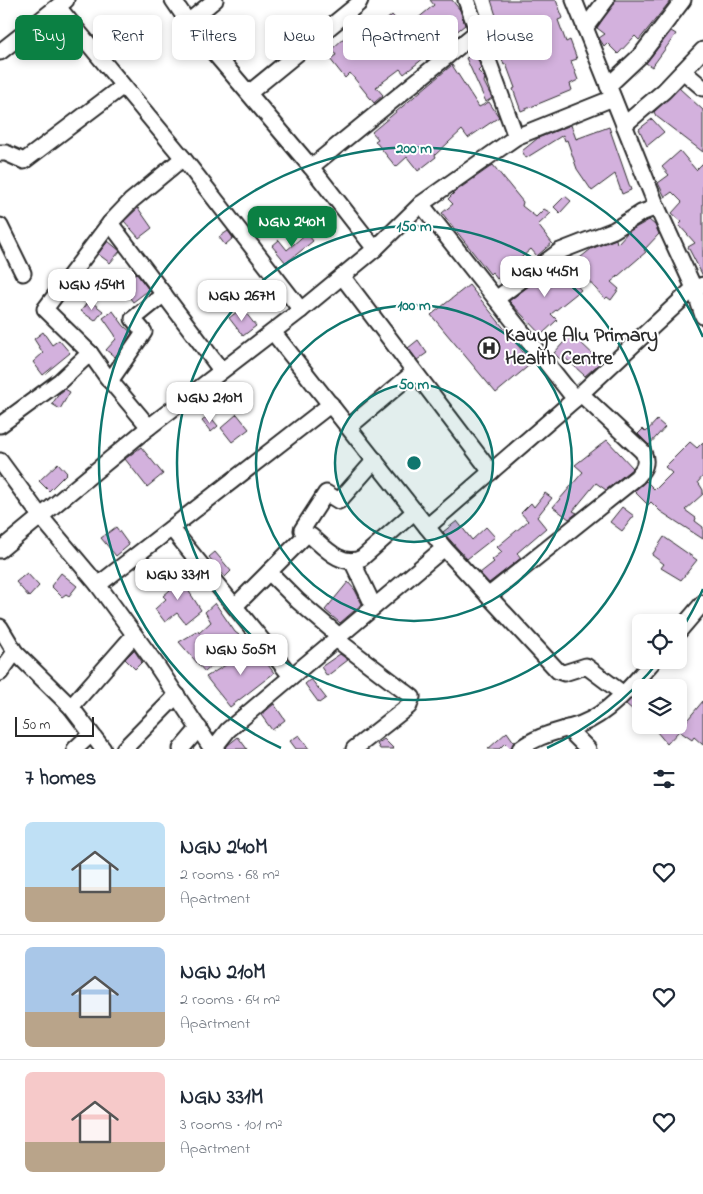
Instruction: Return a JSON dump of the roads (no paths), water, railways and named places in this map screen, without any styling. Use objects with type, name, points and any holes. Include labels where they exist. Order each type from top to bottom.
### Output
[{"type":"street","points":[[173,0],[183,15]]},
{"type":"street","points":[[197,15],[215,0]]},
{"type":"street","points":[[249,94],[358,4],[360,0]]},
{"type":"street","points":[[466,0],[472,15]]},
{"type":"street","points":[[574,0],[656,207],[698,287],[703,316]]},
{"type":"street","points":[[585,28],[606,0]]},
{"type":"street","points":[[0,550],[149,427],[301,310],[375,249],[421,204],[516,137],[611,92],[683,0]]},
{"type":"street","points":[[0,52],[62,3],[123,86],[183,158],[301,310]]},
{"type":"street","points":[[311,167],[468,39]]},
{"type":"street","points":[[624,125],[664,91],[703,50]]},
{"type":"street","points":[[220,60],[311,167],[375,249]]},
{"type":"street","points":[[488,60],[516,137]]},
{"type":"street","points":[[683,71],[703,88]]},
{"type":"street","points":[[0,140],[6,155],[20,161],[27,160],[123,86]]},
{"type":"street","points":[[149,427],[110,381],[90,353],[45,309],[110,223],[131,201],[183,158]]},
{"type":"street","points":[[421,204],[496,299],[578,396],[643,452],[646,459],[644,468],[636,477],[488,596]]},
{"type":"street","points":[[496,299],[560,251],[614,230],[641,213],[656,207]]},
{"type":"street","points":[[110,223],[222,370]]},
{"type":"street","points":[[0,226],[23,273]]},
{"type":"street","points":[[342,276],[490,472]]},
{"type":"street","points":[[427,527],[578,396],[698,287]]},
{"type":"street","points":[[110,381],[144,332],[133,319],[164,294]]},
{"type":"street","points":[[273,332],[444,548],[558,671],[564,674],[586,666],[622,693]]},
{"type":"street","points":[[0,425],[60,381],[90,353]]},
{"type":"street","points":[[349,427],[414,372]]},
{"type":"street","points":[[98,585],[331,404]]},
{"type":"street","points":[[304,536],[302,530],[326,493],[339,501],[375,460]]},
{"type":"street","points":[[0,461],[42,517],[98,585],[177,695],[212,749],[228,730],[444,548]]},
{"type":"street","points":[[235,606],[304,536],[311,536],[336,556],[352,561],[362,558],[414,511]]},
{"type":"street","points":[[172,529],[292,676]]},
{"type":"street","points":[[352,561],[374,607]]},
{"type":"street","points":[[269,572],[338,638],[412,697],[410,706],[354,749]]},
{"type":"street","points":[[687,622],[703,603]]},
{"type":"street","points":[[0,627],[15,652],[71,707],[103,749]]},
{"type":"street","points":[[71,707],[134,635]]},
{"type":"street","points":[[0,673],[15,652]]},
{"type":"street","points":[[520,749],[542,735],[582,724],[596,716],[645,669]]},
{"type":"street","points":[[124,749],[177,695]]},
{"type":"street","points":[[181,749],[198,728]]},
{"type":"street","points":[[567,728],[588,749]]},
{"type":"street","points":[[75,749],[90,734]]},
{"type":"place","name":"Kauye Alu Primary Health Centre","points":[[489,348]]}]
